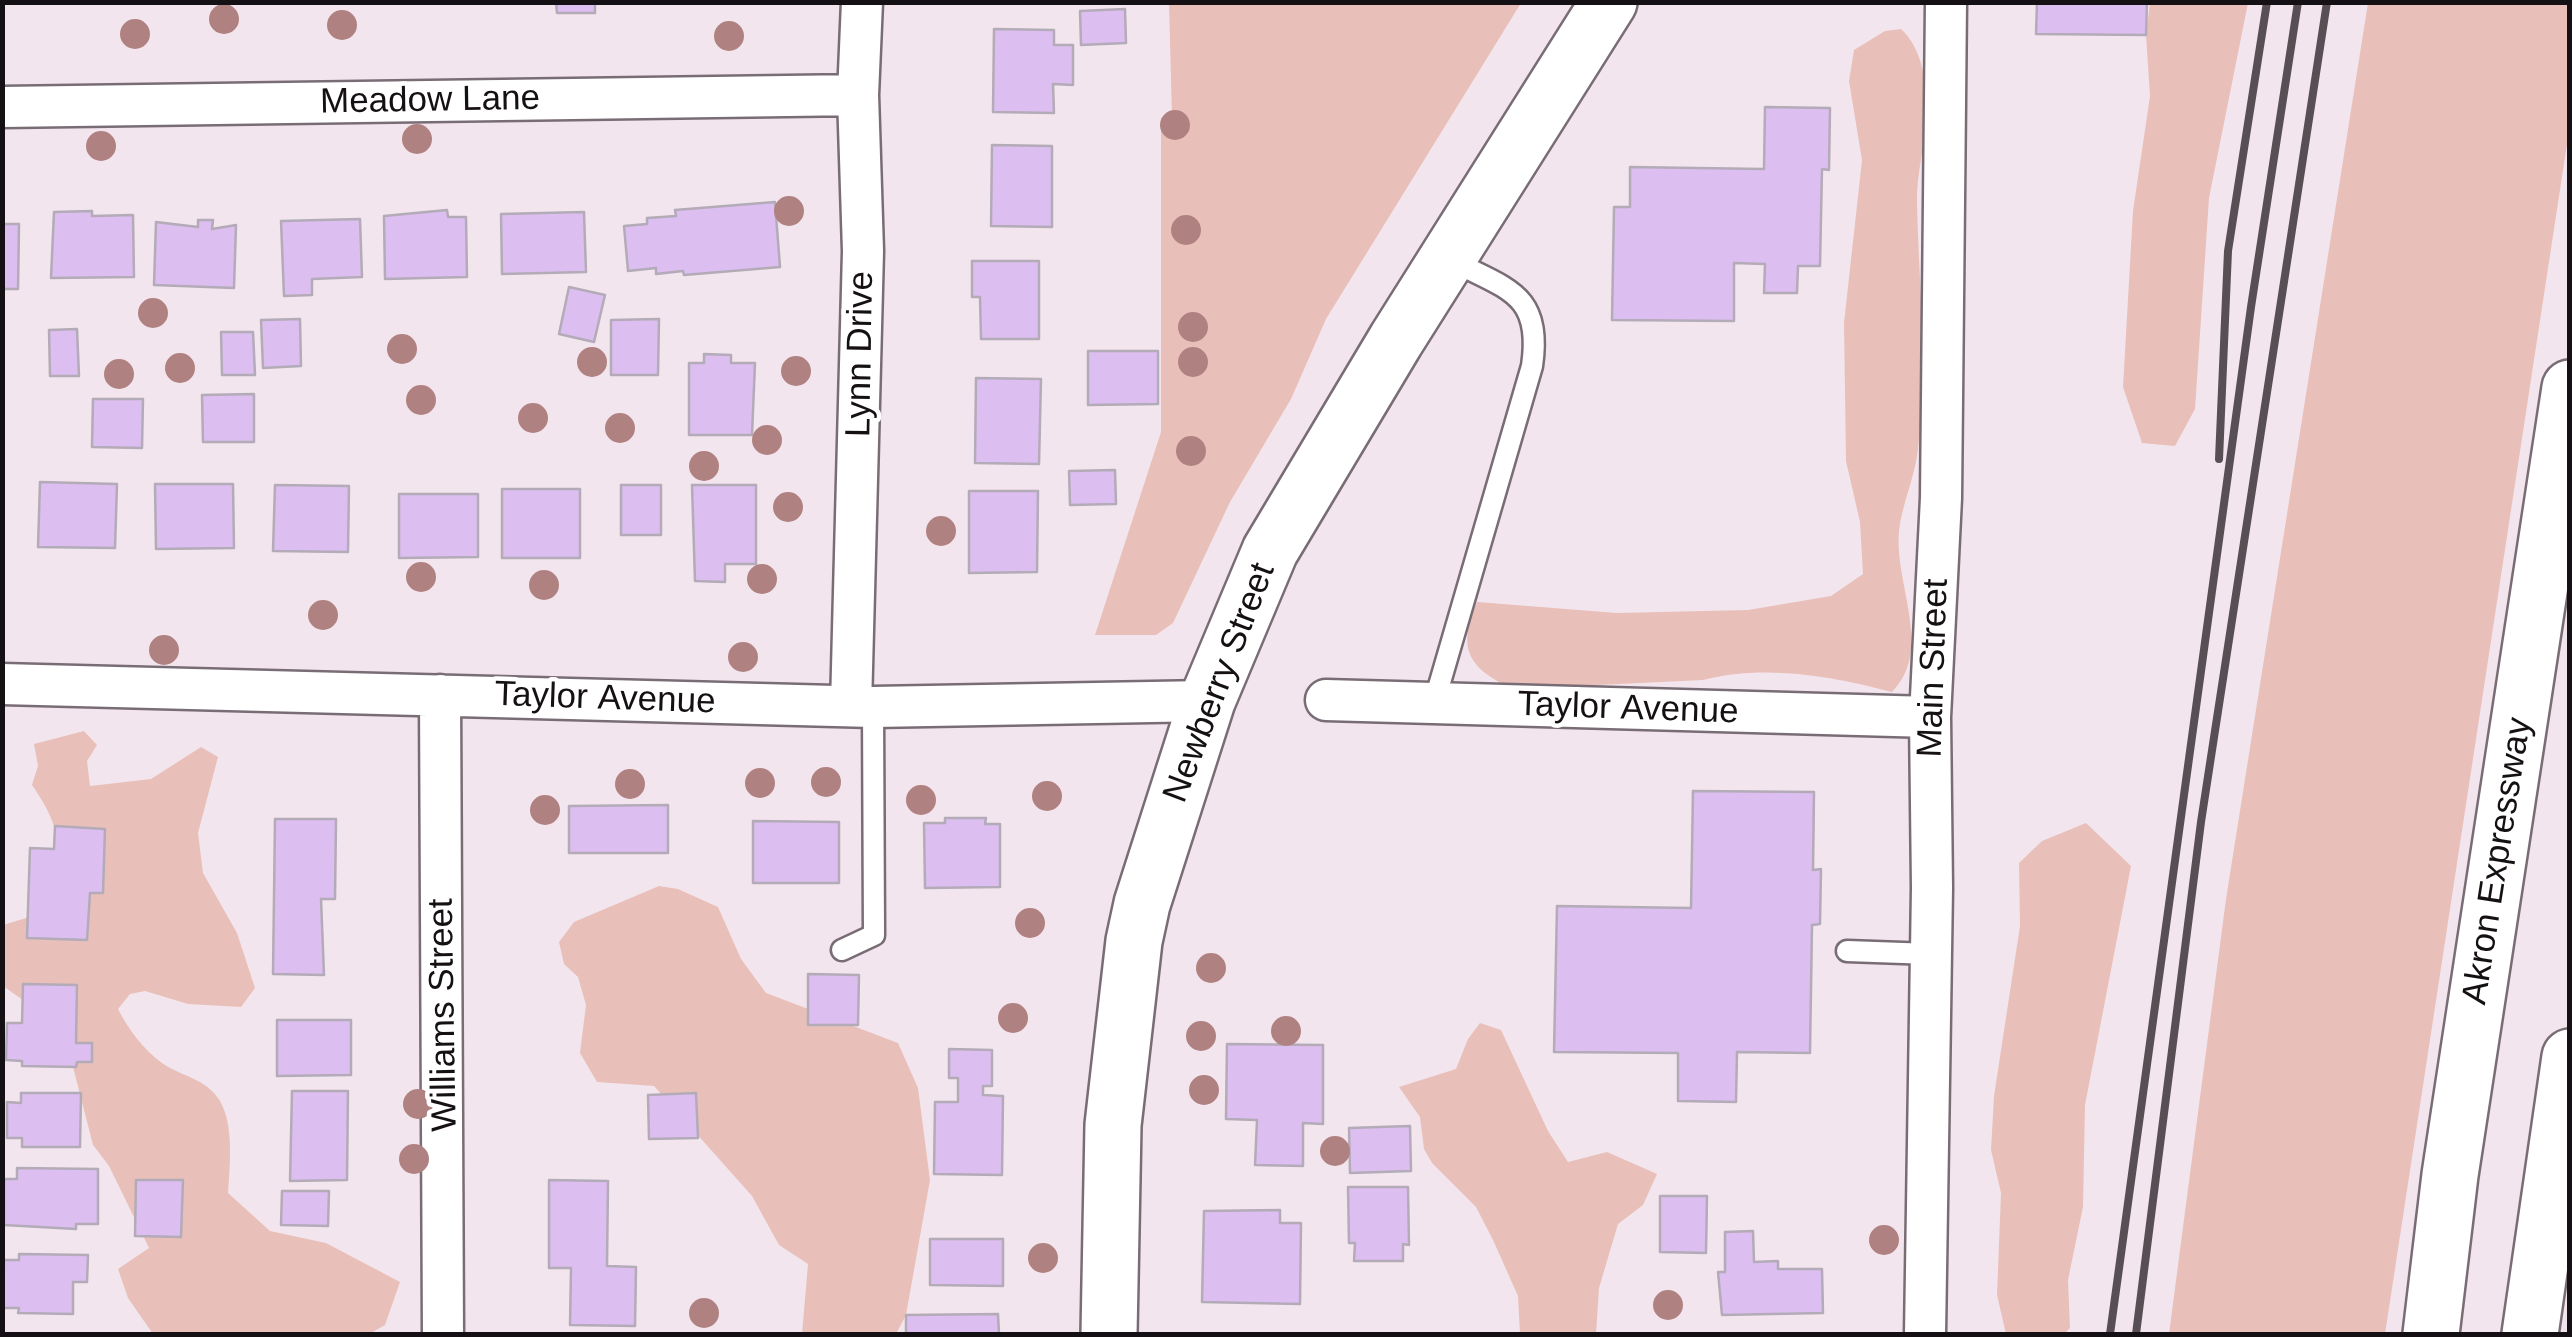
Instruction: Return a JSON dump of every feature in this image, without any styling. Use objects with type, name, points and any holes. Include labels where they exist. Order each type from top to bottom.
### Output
[{"type":"main road","name":"Newberry Street","points":[[1109,1334],[1113,1125],[1134,941],[1206,701],[1249,590],[1270,551],[1609,2]]},
{"type":"main road","name":"Akron Expressway","points":[[2431,1334],[2450,1175],[2570,388]]},
{"type":"main road","points":[[2530,1334],[2570,1057]]},
{"type":"street","name":"Lynn Drive","points":[[862,2],[858,94],[864,251],[862,706]]},
{"type":"street","name":"Main Street","points":[[1925,1334],[1932,954],[1930,717],[1941,498],[1946,2]]},
{"type":"street","name":"Meadow Lane","points":[[2,108],[858,94]]},
{"type":"street","name":"Taylor Avenue","points":[[2,684],[862,706],[1206,701]]},
{"type":"street","name":"Williams Street","points":[[440,695],[444,1334]]},
{"type":"street","name":"Taylor Avenue","points":[[1326,700],[1930,717]]},
{"type":"lane","points":[[1434,703],[1532,366],[1537,334],[1522,298],[1448,258]]},
{"type":"lane","points":[[842,950],[874,935],[862,706]]},
{"type":"lane","points":[[1847,951],[1932,954]]},
{"type":"shaded area","points":[[1169,3],[1521,3],[1326,319],[1291,399],[1230,502],[1173,623],[1156,635],[1095,635],[1161,432],[1161,118],[1172,117]]},
{"type":"shaded area","points":[[2150,3],[2248,3],[2209,198],[2195,409],[2175,446],[2142,443],[2123,387],[2133,211],[2150,96],[2146,35]]},
{"type":"shaded area","points":[[2368,3],[2569,3],[2569,131],[2385,1334],[2169,1334],[2226,899]]},
{"type":"shaded area","points":[[1901,29],[1921,64],[1927,106],[1917,192],[1923,358],[1921,419],[1899,531],[1911,637],[1904,675],[1892,692],[1822,677],[1774,673],[1513,689],[1486,674],[1471,656],[1468,645],[1477,602],[1617,613],[1748,610],[1831,596],[1863,574],[1860,522],[1846,461],[1844,323],[1862,160],[1849,81],[1854,50],[1885,31]]},
{"type":"shaded area","points":[[84,731],[97,745],[87,761],[90,786],[151,779],[201,747],[218,757],[198,833],[203,873],[237,933],[255,988],[241,1007],[188,1004],[145,991],[130,994],[118,1009],[155,1058],[201,1083],[220,1101],[229,1133],[228,1193],[270,1231],[326,1243],[400,1282],[385,1325],[369,1334],[153,1334],[128,1298],[118,1269],[149,1248],[109,1166],[93,1145],[63,1028],[3,986],[3,925],[36,915],[51,879],[57,850],[52,821],[32,785],[38,766],[34,744]]},
{"type":"shaded area","points":[[2086,823],[2131,866],[2085,1105],[2083,1207],[2068,1280],[2070,1328],[2064,1334],[2006,1334],[1997,1295],[2001,1193],[1991,1150],[1994,1096],[2020,926],[2019,863],[2042,841]]},
{"type":"shaded area","points":[[659,886],[678,889],[718,907],[741,959],[766,993],[898,1043],[918,1088],[930,1180],[906,1315],[896,1334],[802,1334],[808,1264],[779,1245],[752,1196],[654,1086],[597,1082],[580,1053],[586,1005],[578,977],[564,964],[559,942],[574,922]]},
{"type":"shaded area","points":[[1480,1023],[1501,1030],[1548,1131],[1568,1162],[1607,1152],[1657,1174],[1643,1205],[1618,1224],[1599,1288],[1596,1334],[1520,1334],[1518,1296],[1493,1240],[1476,1207],[1432,1163],[1424,1149],[1420,1117],[1399,1087],[1456,1069],[1468,1039]]},
{"type":"building","points":[[556,2],[595,2],[595,13],[557,13]]},
{"type":"building","points":[[2037,2],[2147,2],[2146,35],[2036,34]]},
{"type":"building","points":[[1125,9],[1126,43],[1081,45],[1080,11]]},
{"type":"building","points":[[994,29],[1054,30],[1054,45],[1073,45],[1073,85],[1053,84],[1054,113],[993,112]]},
{"type":"building","points":[[1765,107],[1830,108],[1829,170],[1822,169],[1820,266],[1798,266],[1797,293],[1764,293],[1765,264],[1734,263],[1734,321],[1612,320],[1614,207],[1630,207],[1630,167],[1764,169]]},
{"type":"building","points":[[992,145],[1052,146],[1052,227],[991,226]]},
{"type":"building","points":[[775,202],[780,267],[684,275],[683,271],[656,274],[656,268],[628,271],[624,226],[647,224],[647,218],[676,216],[675,210]]},
{"type":"building","points":[[447,210],[448,217],[466,217],[467,277],[385,279],[384,216]]},
{"type":"building","points":[[92,211],[92,216],[133,215],[134,277],[51,278],[54,212]]},
{"type":"building","points":[[584,212],[586,272],[502,274],[501,214]]},
{"type":"building","points":[[360,219],[362,277],[312,279],[312,295],[284,296],[281,221]]},
{"type":"building","points":[[198,220],[213,220],[212,229],[236,225],[234,288],[154,285],[156,222],[198,227]]},
{"type":"building","points":[[2,224],[19,224],[18,289],[2,289]]},
{"type":"building","points":[[972,261],[1039,261],[1039,339],[981,339],[980,297],[972,297]]},
{"type":"building","points":[[569,287],[605,295],[594,342],[559,334]]},
{"type":"building","points":[[300,319],[301,366],[263,368],[261,320]]},
{"type":"building","points":[[659,319],[658,375],[611,375],[611,320]]},
{"type":"building","points":[[77,329],[79,376],[50,376],[49,330]]},
{"type":"building","points":[[221,332],[253,332],[255,375],[222,375]]},
{"type":"building","points":[[1088,351],[1158,351],[1158,404],[1088,405]]},
{"type":"building","points":[[704,354],[731,355],[731,363],[755,363],[752,435],[689,435],[689,363],[704,363]]},
{"type":"building","points":[[976,378],[1041,379],[1039,464],[975,463]]},
{"type":"building","points":[[254,394],[254,442],[203,442],[202,395]]},
{"type":"building","points":[[93,399],[143,399],[142,448],[92,447]]},
{"type":"building","points":[[1115,470],[1116,504],[1070,505],[1069,471]]},
{"type":"building","points":[[40,482],[117,484],[115,548],[38,547]]},
{"type":"building","points":[[155,484],[233,484],[234,548],[156,549]]},
{"type":"building","points":[[275,485],[349,486],[348,552],[273,551]]},
{"type":"building","points":[[621,485],[661,485],[661,535],[621,535]]},
{"type":"building","points":[[692,485],[756,485],[756,564],[725,564],[725,582],[695,581]]},
{"type":"building","points":[[502,489],[580,489],[580,558],[502,558]]},
{"type":"building","points":[[969,491],[1038,491],[1037,572],[969,573]]},
{"type":"building","points":[[399,494],[478,494],[478,557],[399,558]]},
{"type":"building","points":[[1693,791],[1814,792],[1813,870],[1821,869],[1820,924],[1812,925],[1810,1053],[1737,1052],[1736,1102],[1678,1101],[1678,1053],[1554,1052],[1557,906],[1691,908]]},
{"type":"building","points":[[668,805],[668,853],[569,853],[569,806]]},
{"type":"building","points":[[945,818],[986,818],[985,824],[1000,824],[1000,887],[925,888],[924,823],[945,823]]},
{"type":"building","points":[[275,819],[336,819],[335,899],[321,899],[324,975],[273,974]]},
{"type":"building","points":[[753,821],[839,822],[839,883],[753,883]]},
{"type":"building","points":[[55,826],[105,829],[103,893],[90,893],[87,940],[27,938],[30,848],[54,849]]},
{"type":"building","points":[[808,974],[859,975],[858,1025],[808,1025]]},
{"type":"building","points":[[23,984],[77,985],[76,1043],[92,1043],[92,1062],[77,1062],[76,1067],[22,1066],[22,1061],[6,1060],[7,1023],[22,1023]]},
{"type":"building","points":[[277,1020],[351,1020],[351,1075],[277,1076]]},
{"type":"building","points":[[1227,1044],[1323,1045],[1323,1124],[1303,1123],[1303,1166],[1255,1165],[1257,1120],[1226,1119]]},
{"type":"building","points":[[949,1049],[992,1050],[992,1086],[983,1086],[983,1095],[1003,1096],[1002,1175],[934,1174],[935,1102],[958,1102],[958,1078],[949,1078]]},
{"type":"building","points":[[292,1091],[348,1091],[347,1180],[290,1181]]},
{"type":"building","points":[[21,1093],[81,1093],[80,1147],[22,1147],[22,1138],[7,1138],[7,1102],[21,1103]]},
{"type":"building","points":[[696,1093],[698,1138],[649,1139],[648,1095]]},
{"type":"building","points":[[1410,1126],[1411,1171],[1350,1173],[1349,1128]]},
{"type":"building","points":[[17,1168],[98,1169],[98,1224],[76,1224],[76,1229],[4,1225],[4,1179],[17,1179]]},
{"type":"building","points":[[136,1180],[183,1180],[181,1237],[135,1236]]},
{"type":"building","points":[[549,1180],[608,1181],[607,1266],[636,1267],[635,1326],[570,1325],[571,1268],[549,1268]]},
{"type":"building","points":[[1348,1187],[1408,1187],[1409,1245],[1403,1244],[1403,1261],[1354,1261],[1355,1243],[1349,1243]]},
{"type":"building","points":[[282,1191],[329,1191],[328,1226],[281,1225]]},
{"type":"building","points":[[1660,1196],[1707,1196],[1706,1253],[1660,1252]]},
{"type":"building","points":[[1280,1210],[1280,1223],[1301,1223],[1300,1304],[1202,1302],[1204,1211]]},
{"type":"building","points":[[1753,1231],[1754,1262],[1778,1261],[1778,1269],[1822,1269],[1823,1313],[1722,1315],[1718,1272],[1725,1272],[1725,1232]]},
{"type":"building","points":[[930,1239],[1003,1239],[1003,1286],[930,1285]]},
{"type":"building","points":[[19,1254],[88,1255],[87,1282],[73,1282],[73,1314],[18,1313],[19,1308],[3,1308],[4,1260],[19,1260]]},
{"type":"building","points":[[998,1314],[999,1334],[906,1334],[906,1315]]},
{"type":"railway","points":[[2219,459],[2228,251],[2267,2]]},
{"type":"railway","points":[[2110,1334],[2251,307],[2298,2]]},
{"type":"railway","points":[[2136,1334],[2201,822],[2327,2]]}]
